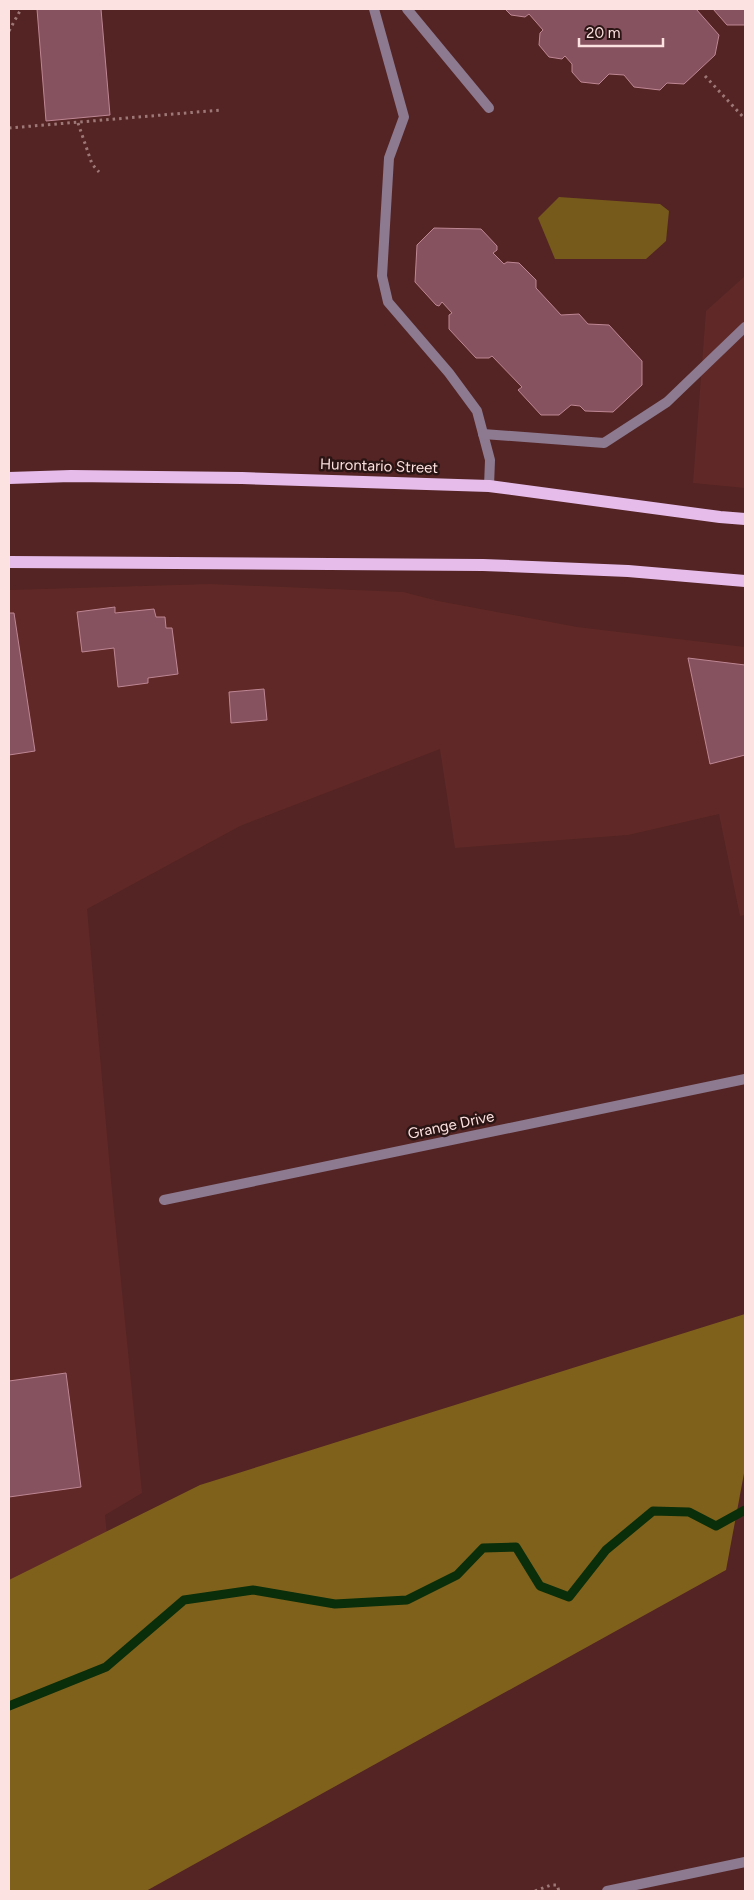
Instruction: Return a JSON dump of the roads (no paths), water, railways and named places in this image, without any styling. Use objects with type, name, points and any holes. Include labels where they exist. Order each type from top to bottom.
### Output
[{"type":"main road","name":"Hurontario Street","points":[[9,478],[70,476],[242,478],[488,486],[745,519]]},
{"type":"main road","points":[[9,562],[483,564],[628,571],[745,582]]},
{"type":"street","points":[[374,9],[404,118],[388,158],[382,276],[388,302],[449,373],[477,411],[490,460],[488,486]]},
{"type":"street","points":[[407,9],[489,108]]},
{"type":"street","points":[[483,434],[604,443],[667,402],[745,327]]},
{"type":"street","name":"Grange Drive","points":[[164,1200],[745,1079]]},
{"type":"street","points":[[607,1891],[745,1862]]},
{"type":"waterway","points":[[9,1706],[106,1667],[184,1600],[253,1590],[335,1604],[407,1600],[457,1575],[483,1548],[516,1547],[540,1586],[569,1597],[606,1550],[653,1511],[689,1512],[716,1526],[745,1510]]}]
